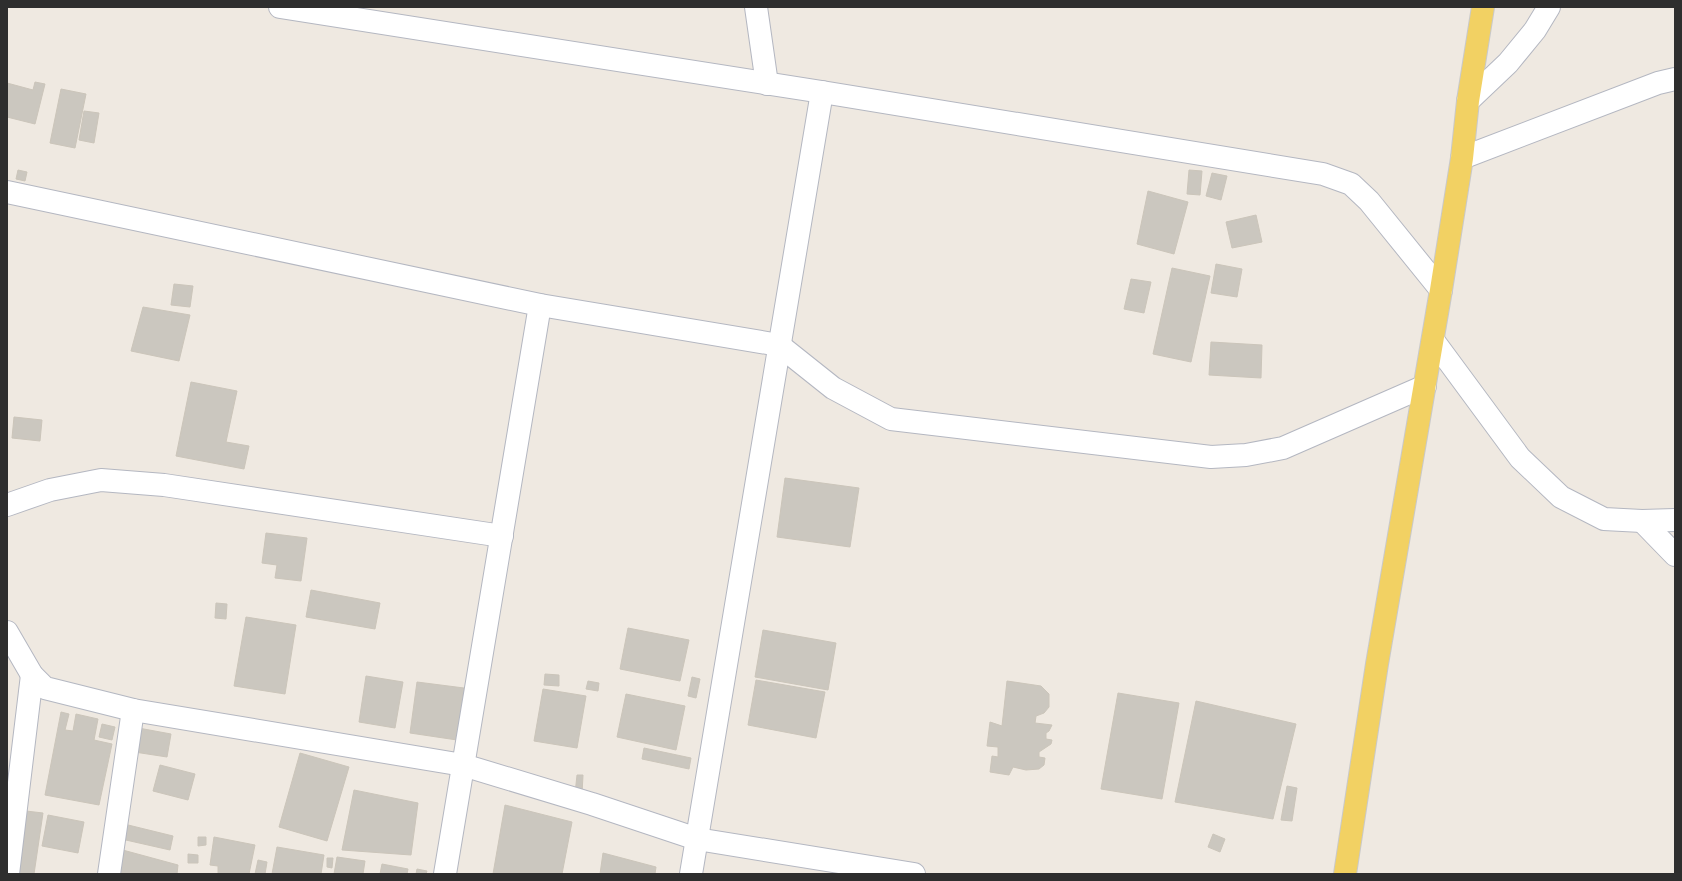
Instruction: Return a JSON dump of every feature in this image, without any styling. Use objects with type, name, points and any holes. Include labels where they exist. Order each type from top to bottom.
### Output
[{"type":"main road","points":[[1345,874],[1377,664],[1442,290],[1462,158],[1468,101],[1483,7]]},
{"type":"street","points":[[280,7],[822,92],[1323,174],[1351,184],[1369,201],[1442,290]]},
{"type":"street","points":[[756,7],[767,84]]},
{"type":"street","points":[[1468,101],[1508,63],[1535,30],[1549,7]]},
{"type":"street","points":[[1462,158],[1658,83],[1675,79]]},
{"type":"street","points":[[691,874],[822,92]]},
{"type":"street","points":[[7,192],[540,305],[779,344],[834,388],[891,419],[1211,457],[1246,456],[1283,448],[1425,386]]},
{"type":"street","points":[[445,874],[540,305]]},
{"type":"street","points":[[1433,340],[1520,458],[1561,497],[1604,519],[1642,521],[1675,520]]},
{"type":"street","points":[[7,506],[50,490],[101,480],[164,485],[502,536]]},
{"type":"street","points":[[1642,521],[1675,555]]},
{"type":"street","points":[[7,632],[32,675],[45,688],[133,710],[463,765],[592,804],[697,839],[914,874]]},
{"type":"street","points":[[8,874],[32,675]]},
{"type":"street","points":[[110,874],[133,710]]},
{"type":"building","points":[[35,82],[45,84],[35,124],[7,117],[7,83],[33,90]]},
{"type":"building","points":[[61,89],[86,94],[75,148],[50,143]]},
{"type":"building","points":[[84,111],[99,113],[94,143],[79,140]]},
{"type":"building","points":[[18,170],[27,172],[25,181],[16,179]]},
{"type":"building","points":[[1189,170],[1202,171],[1200,195],[1187,194]]},
{"type":"building","points":[[1212,173],[1227,176],[1221,200],[1206,196]]},
{"type":"building","points":[[1148,191],[1188,202],[1174,254],[1137,244]]},
{"type":"building","points":[[1256,215],[1262,242],[1232,248],[1226,222]]},
{"type":"building","points":[[1216,264],[1242,269],[1237,297],[1211,293]]},
{"type":"building","points":[[1172,268],[1210,276],[1191,362],[1153,354]]},
{"type":"building","points":[[1131,279],[1151,282],[1144,313],[1124,309]]},
{"type":"building","points":[[174,284],[193,286],[190,307],[171,305]]},
{"type":"building","points":[[143,307],[190,315],[179,361],[131,351]]},
{"type":"building","points":[[1211,342],[1262,345],[1261,378],[1209,375]]},
{"type":"building","points":[[191,382],[237,391],[226,442],[249,446],[244,469],[176,456]]},
{"type":"building","points":[[14,417],[42,420],[40,441],[12,438]]},
{"type":"building","points":[[785,478],[859,488],[850,547],[777,537]]},
{"type":"building","points":[[266,533],[307,538],[301,581],[275,578],[277,565],[262,563]]},
{"type":"building","points":[[311,590],[380,603],[375,629],[306,617]]},
{"type":"building","points":[[216,603],[227,604],[226,619],[215,618]]},
{"type":"building","points":[[246,617],[296,625],[285,694],[234,686]]},
{"type":"building","points":[[628,628],[689,640],[680,681],[620,669]]},
{"type":"building","points":[[763,630],[836,643],[828,690],[755,677]]},
{"type":"building","points":[[545,674],[559,675],[559,686],[544,685]]},
{"type":"building","points":[[366,676],[403,682],[395,728],[359,722]]},
{"type":"building","points":[[692,677],[700,679],[696,698],[688,696]]},
{"type":"building","points":[[756,680],[825,692],[816,738],[748,725]]},
{"type":"building","points":[[588,681],[599,683],[598,691],[586,689]]},
{"type":"building","points":[[1007,681],[1041,686],[1049,694],[1049,707],[1044,713],[1036,716],[1035,723],[1052,725],[1046,733],[1046,739],[1052,740],[1051,744],[1039,752],[1039,757],[1045,758],[1044,765],[1039,769],[1026,770],[1013,767],[1009,775],[990,772],[992,756],[998,757],[998,747],[987,746],[990,722],[1002,726]]},
{"type":"building","points":[[417,682],[464,688],[457,740],[410,733]]},
{"type":"building","points":[[543,689],[586,696],[577,748],[534,741]]},
{"type":"building","points":[[1118,693],[1179,703],[1162,799],[1101,789]]},
{"type":"building","points":[[626,694],[685,706],[676,750],[617,737]]},
{"type":"building","points":[[1196,701],[1296,724],[1273,819],[1175,802]]},
{"type":"building","points":[[61,712],[69,714],[65,730],[73,731],[76,714],[98,719],[94,740],[112,744],[99,805],[45,795]]},
{"type":"building","points":[[102,724],[115,727],[112,740],[99,737]]},
{"type":"building","points":[[133,727],[171,734],[167,757],[128,751]]},
{"type":"building","points":[[644,748],[691,758],[689,769],[642,759]]},
{"type":"building","points":[[300,753],[349,767],[327,841],[279,827]]},
{"type":"building","points":[[160,765],[195,774],[188,800],[153,791]]},
{"type":"building","points":[[577,775],[583,775],[582,794],[575,794]]},
{"type":"building","points":[[1287,786],[1297,788],[1292,821],[1281,820]]},
{"type":"building","points":[[354,790],[418,803],[411,855],[342,850]]},
{"type":"building","points":[[505,805],[572,822],[562,874],[493,874]]},
{"type":"building","points":[[26,811],[43,813],[34,874],[16,874]]},
{"type":"building","points":[[48,815],[84,822],[78,853],[42,846]]},
{"type":"building","points":[[120,823],[173,836],[170,850],[117,838]]},
{"type":"building","points":[[1213,834],[1225,839],[1220,852],[1208,847]]},
{"type":"building","points":[[198,837],[206,837],[206,845],[198,846]]},
{"type":"building","points":[[214,837],[255,845],[249,874],[218,874],[218,866],[210,865]]},
{"type":"building","points":[[277,847],[324,855],[321,874],[272,874]]},
{"type":"building","points":[[119,849],[178,865],[177,874],[113,874]]},
{"type":"building","points":[[603,853],[656,867],[655,874],[600,874]]},
{"type":"building","points":[[188,854],[198,855],[198,863],[188,863]]},
{"type":"building","points":[[337,857],[365,861],[363,874],[334,874]]},
{"type":"building","points":[[327,858],[333,858],[332,868],[327,867]]},
{"type":"building","points":[[258,860],[267,862],[265,874],[255,874]]},
{"type":"building","points":[[382,864],[408,869],[407,874],[380,874]]},
{"type":"building","points":[[417,869],[427,871],[426,874],[416,874]]}]
